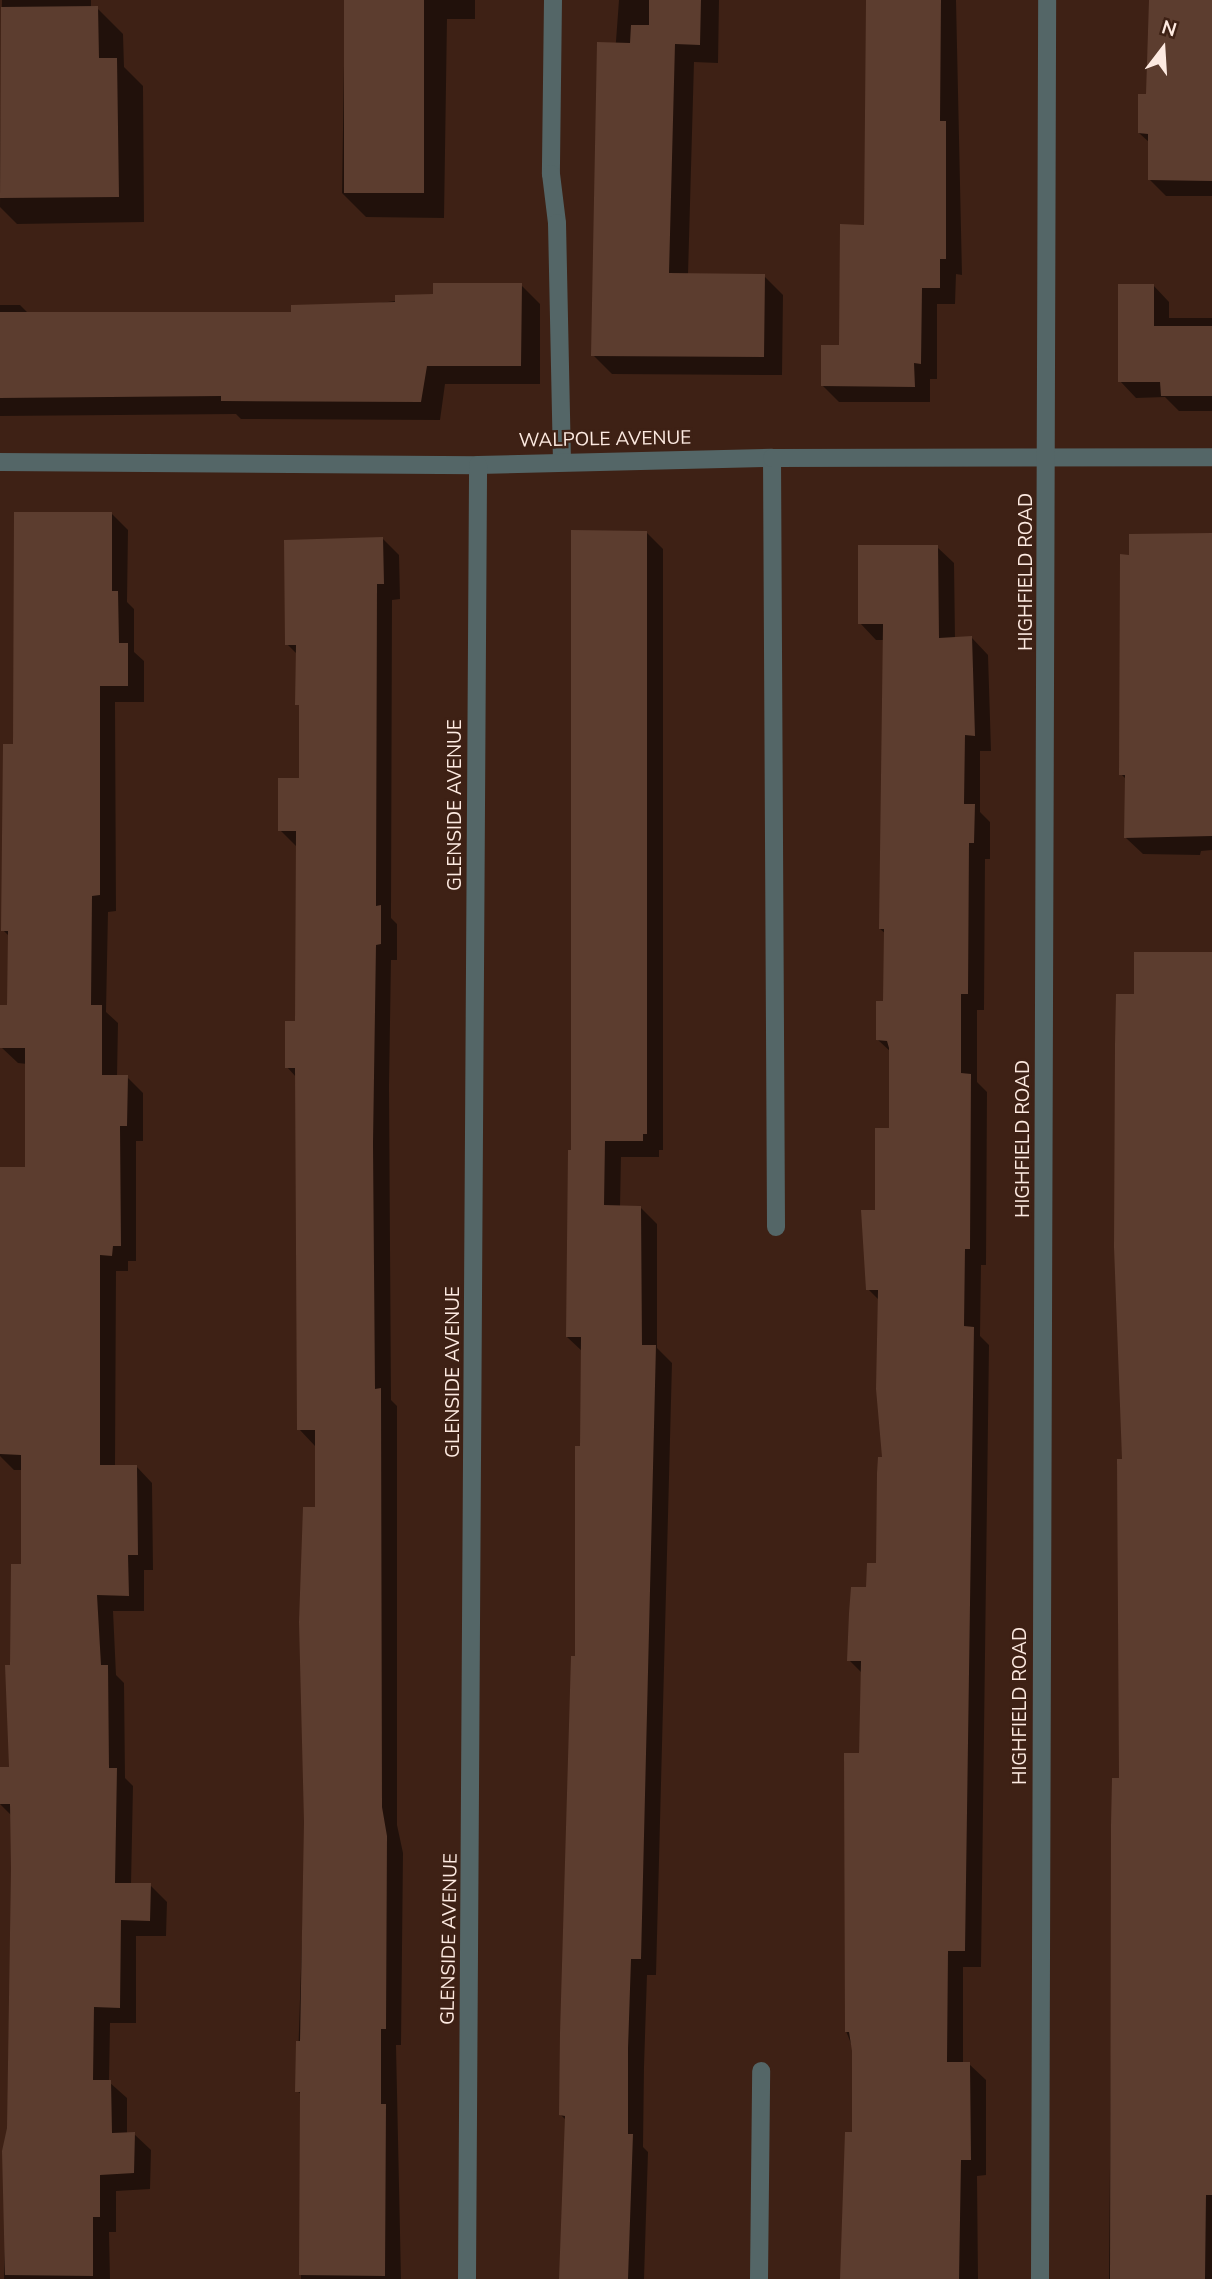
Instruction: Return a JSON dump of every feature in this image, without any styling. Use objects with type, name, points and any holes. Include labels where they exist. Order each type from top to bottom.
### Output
[{"type":"street","points":[[553,0],[551,174],[557,223],[562,461]]},
{"type":"street","name":"HIGHFIELD ROAD","points":[[1040,2279],[1048,459],[1047,0]]},
{"type":"street","name":"WALPOLE AVENUE","points":[[0,462],[478,465],[772,458],[1212,457]]},
{"type":"street","points":[[772,458],[776,1227]]},
{"type":"street","name":"GLENSIDE AVENUE","points":[[467,2279],[478,465]]},
{"type":"street","points":[[759,2279],[761,2071]]},
{"type":"building","points":[[344,0],[424,0],[424,193],[344,193]]},
{"type":"building","points":[[649,0],[701,0],[700,45],[675,44],[669,273],[765,274],[764,357],[591,356],[597,42],[630,43],[631,25],[649,25]]},
{"type":"building","points":[[866,0],[941,0],[940,121],[946,121],[946,259],[940,259],[940,288],[922,288],[921,364],[914,363],[915,387],[821,386],[821,345],[839,345],[840,224],[864,225]]},
{"type":"building","points":[[1149,0],[1212,0],[1212,181],[1148,180],[1148,134],[1138,133],[1138,94],[1146,94]]},
{"type":"building","points":[[98,6],[99,58],[117,58],[119,197],[0,198],[1,7]]},
{"type":"building","points":[[433,283],[522,283],[521,366],[427,366],[421,402],[221,401],[221,396],[0,398],[0,312],[291,312],[291,305],[395,302],[395,295],[433,294]]},
{"type":"building","points":[[1118,284],[1154,284],[1154,326],[1212,326],[1212,396],[1161,396],[1160,382],[1118,382]]},
{"type":"building","points":[[14,512],[112,512],[112,591],[118,591],[119,643],[128,643],[128,686],[100,686],[100,895],[92,896],[91,1005],[102,1005],[102,1075],[128,1075],[127,1126],[120,1126],[121,1246],[113,1246],[112,1256],[100,1255],[100,1465],[137,1465],[138,1555],[128,1555],[129,1596],[97,1595],[101,1665],[108,1665],[109,1768],[117,1768],[115,1883],[151,1883],[150,1921],[121,1920],[120,2008],[94,2007],[93,2080],[111,2080],[112,2133],[135,2132],[134,2173],[100,2175],[100,2217],[93,2217],[93,2276],[5,2275],[2,2151],[7,2128],[11,1869],[10,1804],[0,1804],[0,1767],[9,1767],[5,1665],[10,1665],[11,1564],[21,1564],[21,1455],[0,1454],[0,1167],[25,1167],[25,1048],[0,1048],[0,1005],[7,1005],[8,931],[1,931],[3,744],[13,744]]},
{"type":"building","points":[[571,530],[647,531],[647,1134],[643,1134],[643,1141],[605,1141],[604,1205],[641,1206],[642,1345],[656,1345],[641,1959],[631,1959],[628,2049],[628,2134],[633,2134],[628,2279],[559,2279],[565,2116],[559,2115],[560,2033],[571,1656],[575,1656],[575,1446],[580,1446],[581,1337],[566,1337],[568,1150],[571,1150]]},
{"type":"building","points":[[1212,533],[1212,836],[1124,838],[1125,775],[1119,775],[1120,554],[1129,555],[1129,534]]},
{"type":"building","points":[[383,537],[384,584],[377,584],[376,906],[381,905],[381,944],[376,945],[373,1144],[375,1389],[381,1388],[382,1807],[387,1836],[386,2029],[381,2029],[381,2104],[386,2104],[385,2276],[299,2275],[300,2092],[295,2092],[296,2041],[300,2041],[304,1822],[299,1622],[303,1507],[315,1507],[315,1430],[297,1430],[295,1068],[285,1068],[285,1021],[295,1021],[296,831],[278,831],[278,778],[299,778],[299,705],[295,705],[296,645],[285,645],[284,540]]},
{"type":"building","points":[[858,545],[938,545],[939,638],[972,636],[975,736],[965,735],[964,804],[975,804],[974,843],[969,843],[968,994],[961,994],[961,1073],[971,1074],[970,1249],[965,1249],[964,1326],[974,1327],[965,1951],[948,1951],[947,2062],[970,2062],[971,2160],[961,2160],[959,2279],[840,2279],[845,2132],[852,2132],[852,2051],[849,2032],[845,2032],[844,1753],[859,1753],[861,1661],[847,1661],[849,1613],[851,1587],[866,1587],[867,1563],[876,1563],[877,1473],[878,1457],[882,1457],[876,1389],[878,1290],[866,1290],[861,1210],[875,1210],[875,1128],[889,1128],[889,1048],[887,1041],[876,1040],[876,1001],[883,1001],[884,929],[879,929],[883,624],[858,624]]},
{"type":"building","points":[[1134,952],[1212,952],[1212,2195],[1206,2195],[1205,2279],[1110,2279],[1111,1825],[1112,1778],[1119,1778],[1117,1459],[1122,1459],[1114,1247],[1115,1045],[1116,994],[1134,994]]}]
